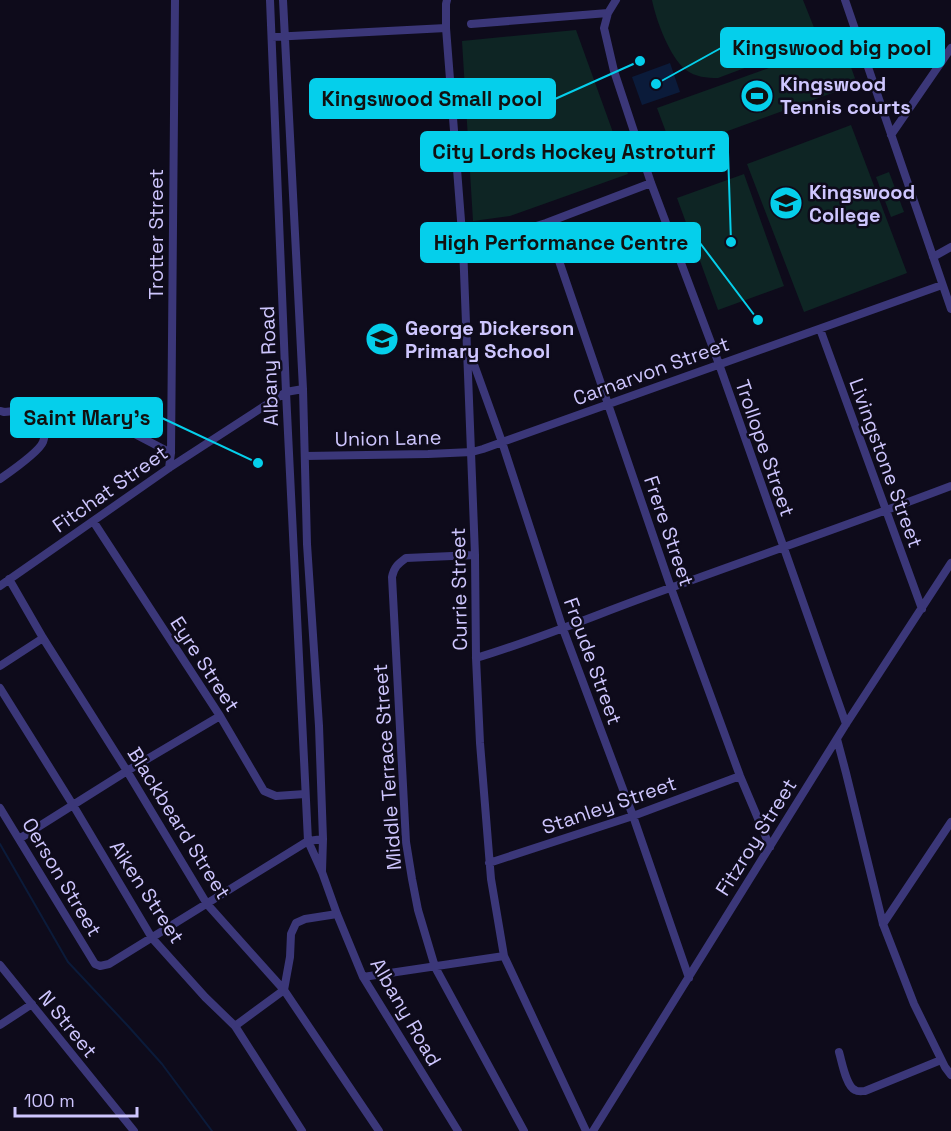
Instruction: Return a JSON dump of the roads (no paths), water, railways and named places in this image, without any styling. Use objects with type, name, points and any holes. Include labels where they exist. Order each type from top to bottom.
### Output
[{"type":"street","name":"Trotter Street","points":[[168,468],[171,453],[175,0]]},
{"type":"street","name":"Albany Road","points":[[270,0],[303,727],[304,794],[308,841],[363,977],[458,1131]]},
{"type":"street","name":"Albany Road","points":[[283,0],[303,390],[307,544],[323,839],[322,872]]},
{"type":"street","name":"Currie Street","points":[[447,0],[446,28],[463,246],[472,452],[476,658],[489,863],[504,956],[586,1131]]},
{"type":"street","points":[[471,24],[608,13],[616,0]]},
{"type":"street","points":[[845,0],[951,309]]},
{"type":"street","name":"Trollope Street","points":[[608,13],[604,28],[606,39],[651,183],[719,364],[846,724]]},
{"type":"street","points":[[272,37],[446,28]]},
{"type":"street","points":[[891,135],[950,53]]},
{"type":"street","points":[[463,246],[477,244],[546,223],[651,183]]},
{"type":"street","points":[[279,209],[293,207]]},
{"type":"street","name":"Frere Street","points":[[546,223],[671,588],[740,776],[770,847]]},
{"type":"street","points":[[933,257],[951,247]]},
{"type":"street","name":"Carnarvon Street","points":[[472,452],[942,285]]},
{"type":"street","points":[[283,298],[298,296]]},
{"type":"street","name":"Livingstone Street","points":[[820,328],[922,609]]},
{"type":"street","name":"Froude Street","points":[[468,354],[475,367],[502,442],[563,629],[633,816],[689,978]]},
{"type":"street","name":"Fitchat Street","points":[[0,585],[168,468],[286,392],[303,390]]},
{"type":"street","points":[[0,411],[75,407],[87,409],[171,453]]},
{"type":"street","points":[[0,479],[38,449],[43,442],[44,408]]},
{"type":"street","name":"Union Lane","points":[[305,456],[472,452]]},
{"type":"street","points":[[476,658],[563,629],[951,486]]},
{"type":"street","name":"Eyre Street","points":[[93,521],[219,716],[264,791],[276,796],[304,794]]},
{"type":"street","points":[[294,545],[307,544]]},
{"type":"street","name":"Middle Terrace Street","points":[[475,555],[406,558],[396,565],[393,571],[406,842],[418,910],[435,967],[524,1131]]},
{"type":"street","name":"Fitzroy Street","points":[[593,1131],[846,724],[951,563]]},
{"type":"street","name":"Blackbeard Street","points":[[9,579],[207,904],[284,990],[379,1131]]},
{"type":"street","points":[[0,666],[43,638]]},
{"type":"street","name":"Aiken Street","points":[[0,688],[152,938],[205,997],[235,1026],[302,1131]]},
{"type":"street","points":[[19,839],[219,716]]},
{"type":"street","points":[[303,727],[318,726]]},
{"type":"street","points":[[837,740],[883,924],[914,1004],[943,1064],[951,1075]]},
{"type":"street","name":"Stanley Street","points":[[489,863],[633,816],[740,776]]},
{"type":"street","name":"Oerson Street","points":[[0,808],[95,964],[100,966],[109,964],[152,938]]},
{"type":"street","points":[[883,924],[951,822]]},
{"type":"street","points":[[152,938],[308,841],[323,839]]},
{"type":"street","points":[[235,1026],[284,990],[291,934],[296,923],[305,919],[337,914]]},
{"type":"street","points":[[363,977],[504,956]]},
{"type":"street","name":"N Street","points":[[0,965],[134,1131]]},
{"type":"street","points":[[0,1025],[32,1004]]},
{"type":"street","points":[[839,1052],[850,1085],[860,1091],[943,1064],[951,1058]]},
{"type":"water","points":[[670,63],[680,92],[642,105],[632,77]]},
{"type":"waterway","points":[[0,844],[68,962],[162,1064],[212,1131]]},
{"type":"place","name":"Kingswood Small pool","points":[[640,61]]},
{"type":"place","name":"Kingswood big pool","points":[[656,84]]},
{"type":"place","name":"Kingswood Tennis courts","points":[[757,96]]},
{"type":"place","name":"Kingswood College","points":[[786,203]]},
{"type":"place","name":"City Lords Hockey Astroturf","points":[[731,242]]},
{"type":"place","name":"High Performance Centre","points":[[758,320]]},
{"type":"place","name":"George Dickerson Primary School","points":[[382,339]]},
{"type":"place","name":"Saint Mary's","points":[[258,463]]}]
